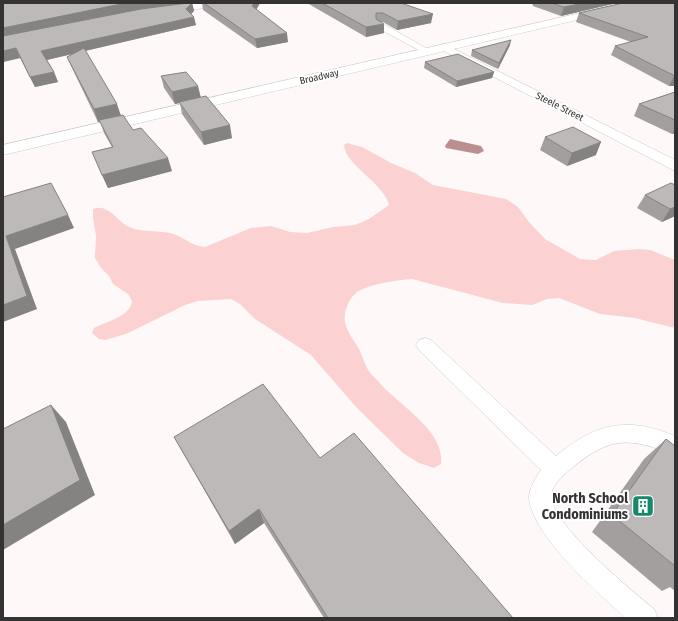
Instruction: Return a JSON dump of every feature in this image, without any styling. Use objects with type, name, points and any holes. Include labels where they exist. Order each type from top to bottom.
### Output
[{"type":"main road","points":[[155,12],[222,3]]},
{"type":"main road","name":"Broadway","points":[[3,150],[427,50],[636,3]]},
{"type":"main road","name":"Steele Street","points":[[444,47],[675,166]]},
{"type":"lane","points":[[378,25],[427,50]]},
{"type":"lane","points":[[388,38],[399,36]]},
{"type":"lane","points":[[425,345],[555,469]]},
{"type":"lane","points":[[645,618],[598,576],[549,521],[543,511],[540,497],[544,482],[555,469],[587,444],[598,438],[614,434],[632,433],[650,437],[675,446]]},
{"type":"shaded area","points":[[450,139],[481,146],[484,151],[478,154],[446,148],[445,146]]},
{"type":"shaded area","points":[[347,143],[362,147],[391,163],[415,173],[433,185],[506,199],[518,207],[529,222],[545,239],[580,259],[596,260],[614,251],[639,249],[650,250],[675,260],[675,328],[635,318],[600,314],[559,298],[547,299],[532,305],[503,303],[412,279],[383,283],[361,290],[353,295],[347,306],[345,322],[347,330],[360,351],[369,372],[385,389],[428,428],[435,439],[440,451],[441,464],[434,468],[419,463],[403,453],[357,408],[311,355],[255,319],[240,304],[231,299],[198,301],[185,305],[126,334],[105,340],[99,339],[92,333],[94,328],[123,315],[131,306],[132,301],[128,294],[113,284],[109,276],[101,268],[95,258],[96,236],[93,209],[103,208],[132,228],[170,233],[195,245],[205,247],[251,228],[271,226],[290,232],[307,233],[333,227],[355,225],[369,219],[389,205],[386,197],[380,189],[351,160],[344,145]]},
{"type":"building","points":[[3,3],[126,3],[3,28]]},
{"type":"building","points":[[192,3],[186,9],[194,17],[41,51],[54,72],[30,77],[16,48],[3,51],[3,36],[141,9]]},
{"type":"building","points":[[204,3],[254,3],[252,6],[287,33],[255,39]]},
{"type":"building","points":[[322,3],[401,3],[433,14],[398,21],[383,13],[376,13],[376,19],[384,24],[366,27]]},
{"type":"building","points":[[551,3],[584,3],[564,7]]},
{"type":"building","points":[[623,3],[675,3],[675,76],[615,46],[648,37],[579,13]]},
{"type":"building","points":[[511,40],[499,63],[472,50]]},
{"type":"building","points":[[84,48],[117,104],[94,109],[67,57]]},
{"type":"building","points":[[458,54],[494,72],[457,81],[425,62]]},
{"type":"building","points":[[186,72],[198,86],[172,92],[161,76]]},
{"type":"building","points":[[675,92],[675,120],[639,104]]},
{"type":"building","points":[[206,96],[230,125],[201,132],[179,102]]},
{"type":"building","points":[[123,115],[133,130],[141,128],[168,158],[102,175],[92,152],[113,147],[99,120]]},
{"type":"building","points":[[573,127],[601,142],[572,153],[545,137]]},
{"type":"building","points":[[51,183],[68,215],[6,236],[27,296],[3,305],[3,197]]},
{"type":"building","points":[[671,183],[675,185],[675,207],[670,209],[645,195]]},
{"type":"building","points":[[263,384],[320,458],[354,433],[513,618],[328,618],[259,509],[229,531],[174,437]]},
{"type":"building","points":[[51,405],[80,480],[3,525],[3,429]]},
{"type":"building","points":[[666,439],[675,446],[675,566],[612,515]]},
{"type":"place","name":"North School Condominiums","points":[[643,506]]}]
